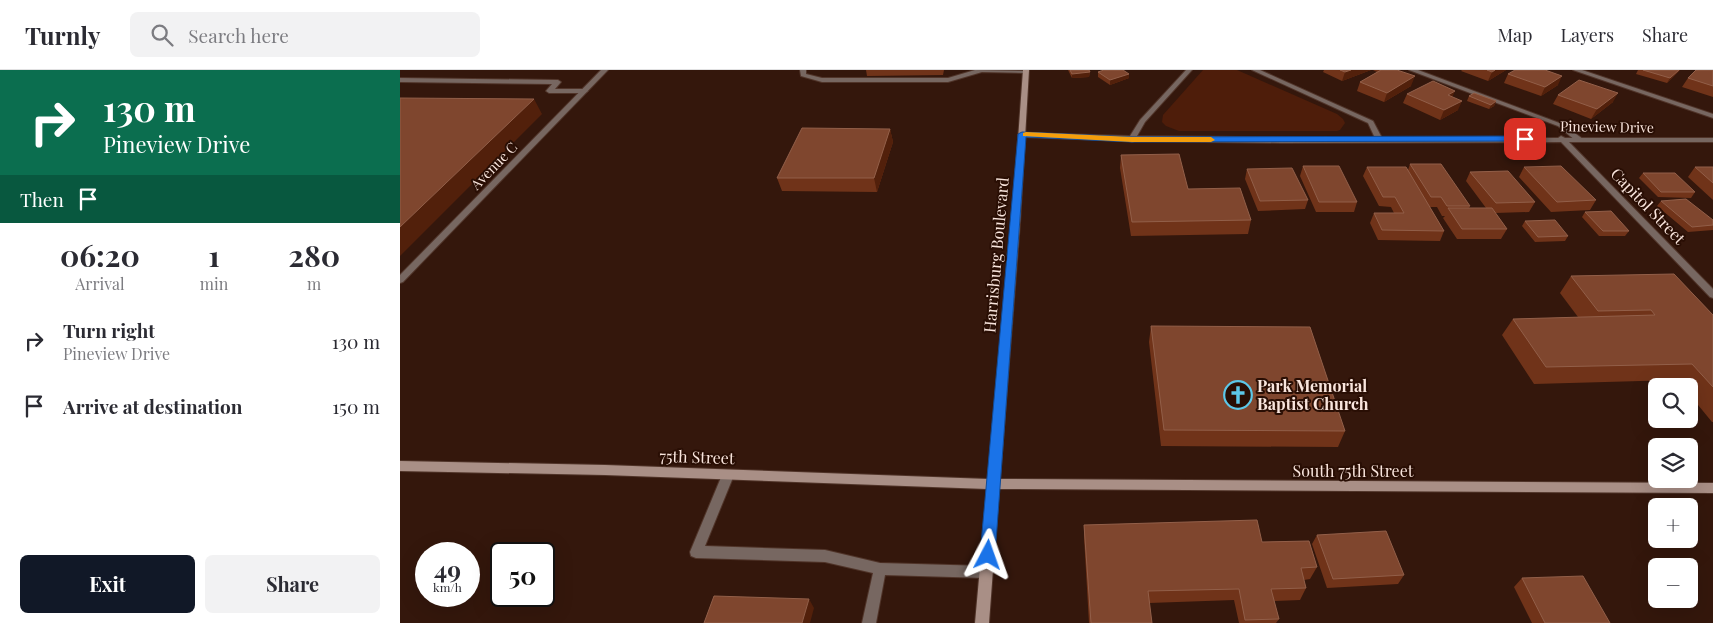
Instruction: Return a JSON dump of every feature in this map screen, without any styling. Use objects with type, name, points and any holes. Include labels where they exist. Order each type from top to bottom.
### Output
[{"type":"main road","name":"Harrisburg Boulevard","points":[[982,623],[1026,71]]},
{"type":"main road","name":"75th Street","points":[[400,466],[993,484]]},
{"type":"main road","name":"South 75th Street","points":[[993,484],[1713,488]]},
{"type":"street","name":"Avenue C","points":[[400,280],[605,70]]},
{"type":"street","points":[[803,70],[803,75],[822,80],[954,80],[979,70],[1026,71]]},
{"type":"street","points":[[1132,140],[1142,121],[1189,70]]},
{"type":"street","points":[[1255,70],[1371,122],[1380,140]]},
{"type":"street","points":[[1412,70],[1560,125],[1579,139]]},
{"type":"street","points":[[1576,70],[1713,116]]},
{"type":"street","points":[[400,80],[558,82],[548,91],[585,91]]},
{"type":"street","name":"Pineview Drive","points":[[1022,134],[1132,140],[1561,138],[1713,140]]},
{"type":"street","name":"Capitol Street","points":[[1561,138],[1713,295]]},
{"type":"street","points":[[728,475],[696,552],[825,556],[880,569],[986,572]]},
{"type":"street","points":[[869,623],[880,569]]},
{"type":"shaded area","points":[[1203,70],[1237,70],[1337,114],[1345,123],[1337,131],[1179,131],[1166,126],[1162,122],[1163,115]]},
{"type":"building","points":[[1070,70],[1089,70],[1090,72],[1072,74]]},
{"type":"building","points":[[1104,70],[1123,70],[1129,74],[1110,80],[1098,72]]},
{"type":"building","points":[[1381,70],[1397,70],[1415,76],[1387,93],[1360,82]]},
{"type":"building","points":[[1515,70],[1545,70],[1562,76],[1545,87],[1508,74]]},
{"type":"building","points":[[1643,70],[1679,70],[1670,78]]},
{"type":"building","points":[[1696,70],[1713,70],[1713,86],[1688,78]]},
{"type":"building","points":[[1579,80],[1618,93],[1597,109],[1558,95]]},
{"type":"building","points":[[1433,81],[1455,91],[1448,95],[1462,101],[1444,110],[1407,94]]},
{"type":"building","points":[[1474,93],[1496,101],[1491,105],[1469,96]]},
{"type":"building","points":[[400,98],[534,99],[400,227]]},
{"type":"building","points":[[802,128],[890,129],[874,178],[777,178]]},
{"type":"building","points":[[1179,154],[1188,189],[1240,188],[1251,220],[1132,222],[1121,155]]},
{"type":"building","points":[[1410,164],[1441,164],[1470,206],[1447,206],[1441,197],[1431,197]]},
{"type":"building","points":[[1303,166],[1339,166],[1357,202],[1319,202]]},
{"type":"building","points":[[1561,166],[1596,200],[1557,202],[1524,167]]},
{"type":"building","points":[[1367,167],[1406,167],[1444,231],[1382,230],[1374,213],[1404,213],[1395,197],[1383,197]]},
{"type":"building","points":[[1695,167],[1713,167],[1713,183]]},
{"type":"building","points":[[1292,168],[1308,200],[1260,201],[1247,169]]},
{"type":"building","points":[[1508,171],[1535,202],[1496,203],[1470,172]]},
{"type":"building","points":[[1643,173],[1675,173],[1695,192],[1661,192]]},
{"type":"building","points":[[1686,199],[1713,220],[1713,225],[1692,227],[1661,201]]},
{"type":"building","points":[[1448,208],[1492,208],[1507,229],[1462,229]]},
{"type":"building","points":[[1611,211],[1629,231],[1603,231],[1585,212]]},
{"type":"building","points":[[1555,220],[1568,236],[1538,237],[1525,221]]},
{"type":"building","points":[[1674,274],[1713,315],[1713,387],[1692,364],[1546,367],[1513,319],[1655,315],[1651,310],[1598,311],[1571,276]]},
{"type":"building","name":"Park Memorial Baptist Church","points":[[1151,326],[1310,327],[1345,431],[1164,430]]},
{"type":"building","points":[[1257,520],[1262,542],[1309,541],[1317,567],[1301,568],[1306,588],[1271,589],[1279,619],[1245,620],[1239,589],[1148,591],[1152,623],[1091,623],[1084,525]]},
{"type":"building","points":[[1386,531],[1404,575],[1333,579],[1317,535]]},
{"type":"building","points":[[1583,576],[1610,623],[1545,623],[1522,578]]},
{"type":"building","points":[[714,596],[809,599],[802,623],[704,623]]},
{"type":"slow traffic","points":[[1026,135],[1132,140],[1211,140]]},
{"type":"place","name":"Park Memorial Baptist Church","points":[[1238,395]]},
{"type":"route","points":[[988,555],[1022,134],[1132,140],[1525,139]]}]
